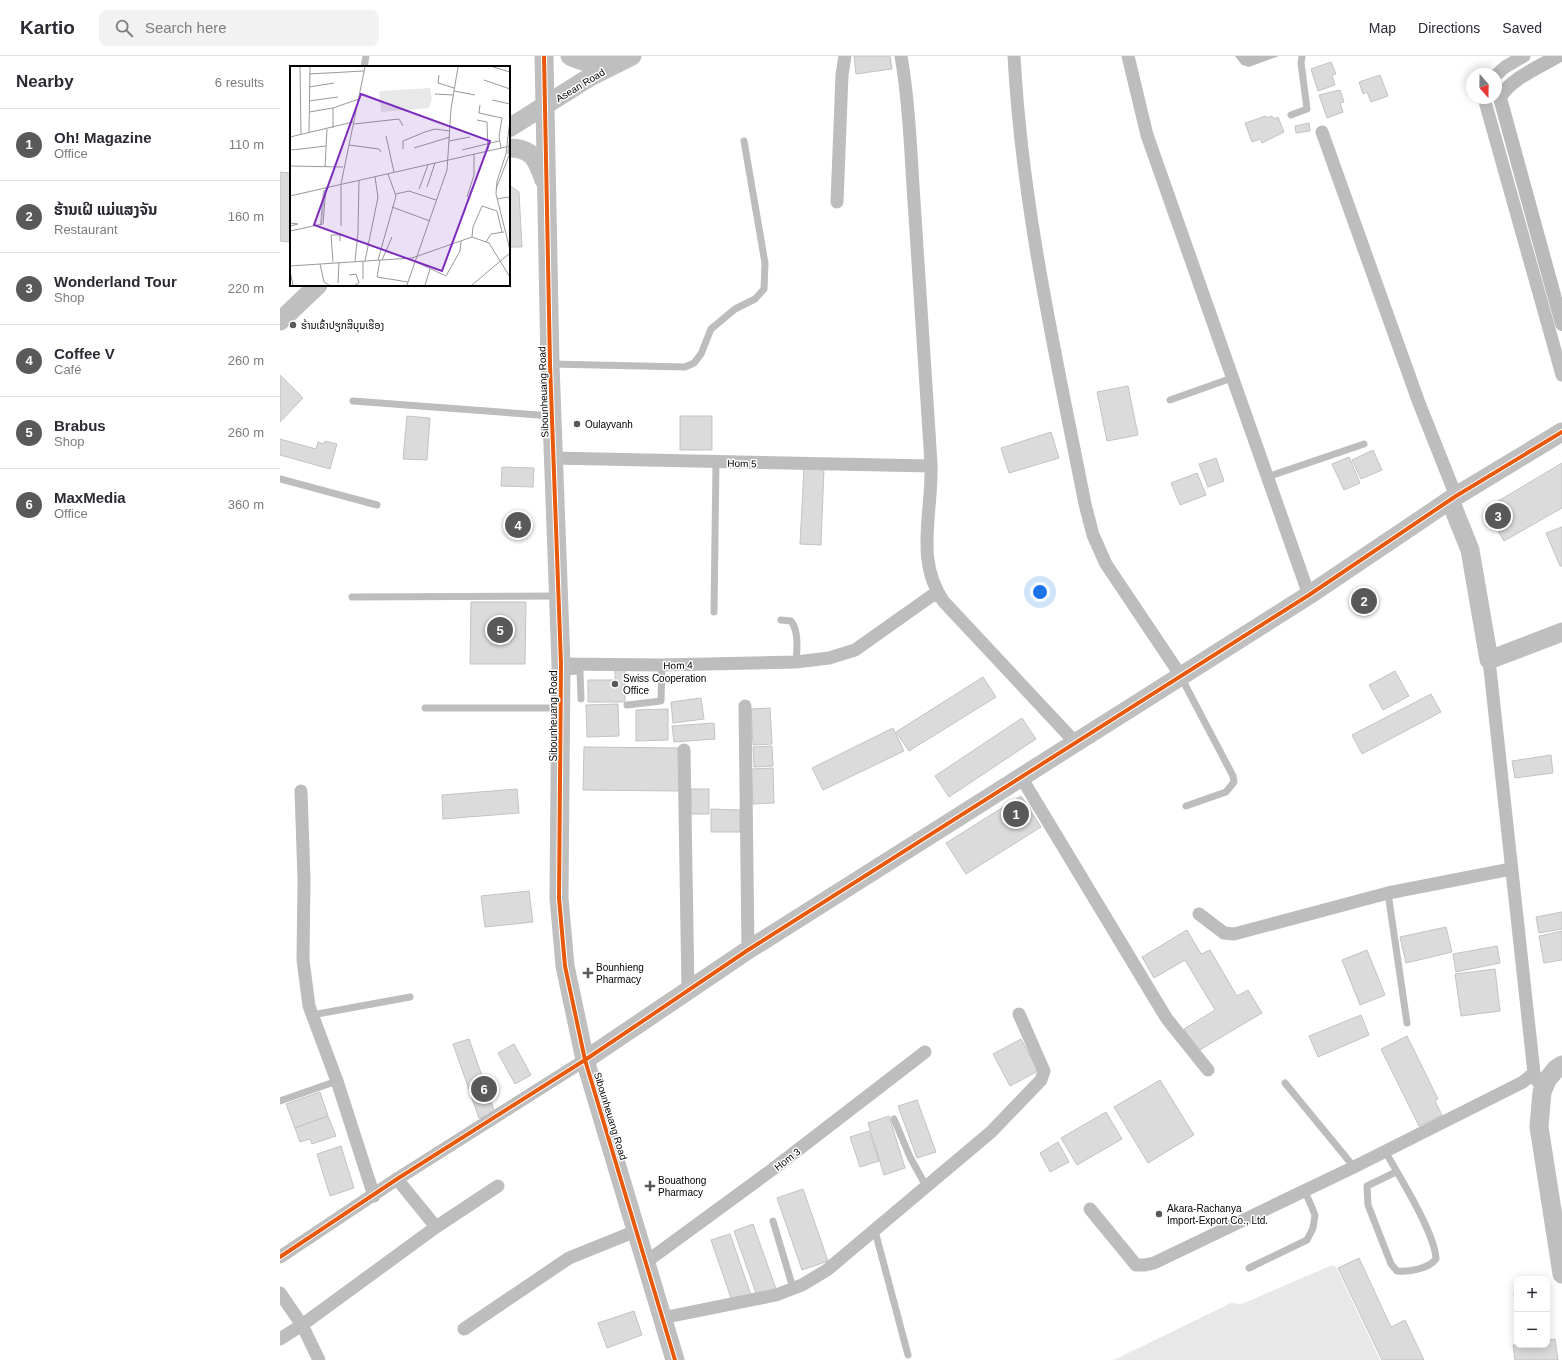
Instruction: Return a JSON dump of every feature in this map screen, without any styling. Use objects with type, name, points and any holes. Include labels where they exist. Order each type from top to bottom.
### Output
[{"type":"street","name":"Sibounheuang Road","points":[[544,56],[550,364],[559,596],[560,898],[565,966],[585,1060],[675,1360]]},
{"type":"street","points":[[570,56],[590,62],[624,56]]},
{"type":"street","name":"Asean Road","points":[[510,127],[590,77],[632,56]]},
{"type":"street","points":[[837,202],[842,75],[845,56]]},
{"type":"street","points":[[901,56],[910,144],[931,466],[926,560],[930,576],[937,592],[944,602],[1075,742]]},
{"type":"street","points":[[1014,56],[1016,92],[1024,158],[1041,276],[1083,497],[1092,535],[1106,564],[1181,676]]},
{"type":"street","points":[[1128,56],[1146,135],[1309,595]]},
{"type":"street","points":[[1502,70],[1524,56]]},
{"type":"street","points":[[1486,104],[1562,375]]},
{"type":"street","points":[[1322,132],[1420,403],[1470,550],[1489,660],[1534,1073],[1542,1092]]},
{"type":"street","points":[[510,148],[522,148],[530,154],[538,163],[547,187]]},
{"type":"street","points":[[280,321],[317,286]]},
{"type":"street","points":[[280,1257],[374,1196],[397,1179],[585,1060],[748,950],[1309,595],[1453,498],[1562,432]]},
{"type":"street","name":"Hom 5","points":[[553,458],[931,466]]},
{"type":"street","name":"Hom 4","points":[[560,668],[796,662],[829,658],[855,650],[937,592]]},
{"type":"street","points":[[1489,660],[1562,632]]},
{"type":"street","points":[[745,706],[748,950]]},
{"type":"street","points":[[684,750],[688,990]]},
{"type":"street","points":[[1020,777],[1167,1020],[1208,1070]]},
{"type":"street","points":[[301,791],[304,879],[303,960],[312,1015],[337,1082],[374,1196]]},
{"type":"street","points":[[1199,914],[1224,933],[1234,934],[1388,893],[1511,869]]},
{"type":"street","points":[[662,1318],[776,1295],[827,1270],[992,1132],[1041,1080],[1044,1070],[1018,1014]]},
{"type":"street","name":"Hom 3","points":[[646,1262],[773,1169],[925,1052]]},
{"type":"street","points":[[1562,1065],[1556,1069],[1547,1080],[1542,1092],[1539,1109],[1539,1127],[1562,1274]]},
{"type":"street","points":[[1090,1209],[1136,1265],[1154,1263],[1354,1167],[1523,1082],[1534,1073]]},
{"type":"street","points":[[397,1179],[436,1227]]},
{"type":"street","points":[[280,1339],[302,1325],[436,1227],[498,1186]]},
{"type":"street","points":[[464,1330],[569,1258],[636,1231]]},
{"type":"street","points":[[280,1293],[302,1325],[319,1360]]},
{"type":"lane","points":[[364,66],[366,56]]},
{"type":"lane","points":[[1291,115],[1307,109],[1301,63],[1302,56]]},
{"type":"lane","points":[[550,364],[685,367],[694,363],[701,354],[711,329],[735,309],[755,299],[764,289],[765,263],[744,141]]},
{"type":"lane","points":[[1170,400],[1232,378]]},
{"type":"lane","points":[[353,401],[552,416]]},
{"type":"lane","points":[[1267,477],[1364,444]]},
{"type":"lane","points":[[714,612],[716,462]]},
{"type":"lane","points":[[280,479],[377,506]]},
{"type":"lane","points":[[352,597],[559,596]]},
{"type":"lane","points":[[781,620],[790,621],[794,626],[797,644],[796,662]]},
{"type":"lane","points":[[627,705],[661,701],[662,665]]},
{"type":"lane","points":[[560,668],[580,671],[581,699]]},
{"type":"lane","points":[[1181,676],[1233,776],[1234,782],[1226,792],[1186,806]]},
{"type":"lane","points":[[425,708],[560,708]]},
{"type":"lane","points":[[1388,893],[1407,1024]]},
{"type":"lane","points":[[312,1015],[410,997]]},
{"type":"lane","points":[[280,1101],[337,1082]]},
{"type":"lane","points":[[1285,1083],[1354,1167]]},
{"type":"lane","points":[[894,1119],[910,1157],[926,1186]]},
{"type":"lane","points":[[1385,1151],[1415,1206],[1436,1250],[1436,1259],[1432,1265],[1406,1272],[1396,1271],[1391,1264],[1368,1205],[1366,1195],[1368,1186],[1396,1172]]},
{"type":"lane","points":[[1249,1268],[1307,1240],[1313,1228],[1315,1215],[1305,1191]]},
{"type":"lane","points":[[773,1222],[793,1288]]},
{"type":"lane","points":[[875,1231],[908,1355]]},
{"type":"shaded area","points":[[1235,56],[1279,56],[1249,67],[1242,65]]},
{"type":"shaded area","points":[[1332,1265],[1336,1267],[1380,1360],[1114,1360],[1231,1303],[1242,1304]]},
{"type":"building","points":[[854,56],[890,56],[892,69],[856,74]]},
{"type":"building","points":[[1331,62],[1336,74],[1332,75],[1335,85],[1318,91],[1311,69]]},
{"type":"building","points":[[1380,75],[1388,96],[1371,102],[1367,92],[1363,94],[1359,82]]},
{"type":"building","points":[[1340,90],[1344,102],[1340,103],[1343,112],[1327,118],[1319,95]]},
{"type":"building","points":[[1266,116],[1267,118],[1272,116],[1274,119],[1278,117],[1284,132],[1262,143],[1261,139],[1252,142],[1245,123]]},
{"type":"building","points":[[1309,123],[1310,131],[1296,133],[1295,126]]},
{"type":"building","points":[[280,172],[290,173],[290,234],[289,242],[280,241]]},
{"type":"building","points":[[510,186],[519,192],[522,247],[510,247]]},
{"type":"building","points":[[280,375],[303,398],[280,422]]},
{"type":"building","points":[[1128,386],[1138,435],[1107,441],[1097,392]]},
{"type":"building","points":[[407,416],[430,418],[427,460],[403,459]]},
{"type":"building","points":[[680,416],[712,416],[712,450],[680,450]]},
{"type":"building","points":[[1051,432],[1059,458],[1009,473],[1001,448]]},
{"type":"building","points":[[280,439],[316,449],[318,442],[324,444],[325,441],[337,444],[330,469],[280,455]]},
{"type":"building","points":[[1373,450],[1382,470],[1361,479],[1352,460]]},
{"type":"building","points":[[1349,457],[1360,483],[1344,490],[1332,464]]},
{"type":"building","points":[[1216,458],[1224,481],[1208,487],[1199,464]]},
{"type":"building","points":[[1562,463],[1562,508],[1504,541],[1485,509]]},
{"type":"building","points":[[502,467],[534,468],[533,487],[501,486]]},
{"type":"building","points":[[804,468],[824,468],[821,545],[800,544]]},
{"type":"building","points":[[1197,473],[1206,495],[1180,505],[1171,483]]},
{"type":"building","points":[[1562,527],[1562,566],[1560,566],[1546,533]]},
{"type":"building","points":[[471,602],[526,602],[525,664],[470,664]]},
{"type":"building","points":[[615,670],[625,670],[625,702],[588,702],[588,680],[615,680]]},
{"type":"building","points":[[1395,671],[1409,696],[1383,710],[1369,685]]},
{"type":"building","points":[[983,677],[996,697],[909,751],[896,732]]},
{"type":"building","points":[[1431,694],[1441,712],[1362,754],[1352,735]]},
{"type":"building","points":[[701,698],[704,719],[673,723],[671,702]]},
{"type":"building","points":[[618,704],[619,736],[587,737],[586,705]]},
{"type":"building","points":[[770,708],[772,744],[753,745],[751,709]]},
{"type":"building","points":[[668,709],[668,740],[636,741],[636,710]]},
{"type":"building","points":[[1022,718],[1036,739],[949,797],[935,776]]},
{"type":"building","points":[[714,723],[715,739],[674,742],[672,726]]},
{"type":"building","points":[[893,728],[904,751],[823,790],[812,768]]},
{"type":"building","points":[[772,746],[773,766],[754,767],[753,747]]},
{"type":"building","points":[[584,747],[680,748],[679,791],[583,790]]},
{"type":"building","points":[[1551,755],[1553,773],[1515,778],[1512,761]]},
{"type":"building","points":[[773,768],[774,803],[753,804],[751,769]]},
{"type":"building","points":[[517,789],[519,813],[443,819],[442,795]]},
{"type":"building","points":[[691,789],[709,789],[709,814],[691,814]]},
{"type":"building","points":[[1021,796],[1041,827],[966,874],[946,843]]},
{"type":"building","points":[[711,809],[740,810],[740,832],[711,832]]},
{"type":"building","points":[[529,891],[533,922],[485,927],[481,896]]},
{"type":"building","points":[[1562,912],[1562,929],[1539,933],[1536,917]]},
{"type":"building","points":[[1446,927],[1452,952],[1406,963],[1400,937]]},
{"type":"building","points":[[1187,930],[1201,954],[1210,950],[1237,996],[1248,990],[1262,1013],[1198,1051],[1184,1029],[1215,1010],[1185,960],[1154,978],[1142,957]]},
{"type":"building","points":[[1562,931],[1562,960],[1544,963],[1539,936]]},
{"type":"building","points":[[1497,946],[1500,963],[1456,972],[1453,954]]},
{"type":"building","points":[[1367,950],[1385,995],[1360,1005],[1342,960]]},
{"type":"building","points":[[1495,969],[1500,1011],[1461,1016],[1455,974]]},
{"type":"building","points":[[1361,1015],[1369,1035],[1318,1057],[1309,1036]]},
{"type":"building","points":[[1407,1036],[1438,1099],[1435,1101],[1442,1115],[1419,1126],[1381,1049]]},
{"type":"building","points":[[469,1039],[495,1113],[479,1118],[453,1044]]},
{"type":"building","points":[[1021,1039],[1038,1071],[1010,1086],[993,1054]]},
{"type":"building","points":[[514,1044],[531,1075],[515,1084],[498,1053]]},
{"type":"building","points":[[1160,1080],[1194,1135],[1148,1163],[1114,1107]]},
{"type":"building","points":[[320,1092],[328,1116],[295,1128],[286,1104]]},
{"type":"building","points":[[917,1100],[936,1152],[917,1158],[898,1106]]},
{"type":"building","points":[[1106,1112],[1122,1139],[1077,1165],[1061,1138]]},
{"type":"building","points":[[328,1116],[336,1136],[312,1144],[310,1139],[300,1142],[295,1128]]},
{"type":"building","points":[[889,1116],[905,1168],[884,1175],[868,1123]]},
{"type":"building","points":[[869,1131],[879,1161],[860,1167],[850,1137]]},
{"type":"building","points":[[1058,1142],[1069,1162],[1050,1172],[1040,1153]]},
{"type":"building","points":[[341,1146],[354,1188],[330,1196],[317,1154]]},
{"type":"building","points":[[803,1189],[828,1261],[802,1270],[777,1198]]},
{"type":"building","points":[[753,1224],[776,1289],[757,1296],[734,1231]]},
{"type":"building","points":[[730,1234],[751,1295],[732,1301],[711,1240]]},
{"type":"building","points":[[1359,1258],[1391,1327],[1405,1320],[1424,1360],[1382,1360],[1338,1268]]},
{"type":"building","points":[[634,1311],[642,1335],[607,1348],[598,1323]]},
{"type":"building","points":[[1555,1339],[1558,1360],[1515,1360],[1513,1345],[1514,1348],[1550,1348],[1550,1340]]},
{"type":"waterway","points":[[1558,56],[1517,79],[1504,91],[1500,98],[1562,324]]},
{"type":"cycle path","points":[[544,56],[550,364],[561,664],[559,898],[565,966],[585,1060],[675,1360]]},
{"type":"cycle path","points":[[280,1257],[397,1179],[585,1060],[748,950],[1309,595],[1456,496],[1562,432]]},
{"type":"place","name":"ຮ້ານເຂົ້າປຽກສີບຸນເຮືອງ","points":[[293,325]]},
{"type":"place","name":"Oulayvanh","points":[[577,424]]},
{"type":"place","name":"Wonderland Tour","points":[[1498,516]]},
{"type":"place","name":"Coffee V","points":[[518,525]]},
{"type":"place","name":"ຮ້ານເຝີ ແມ່ແສງຈັນ","points":[[1364,601]]},
{"type":"place","name":"Brabus","points":[[500,630]]},
{"type":"place","name":"Swiss Cooperation Office","points":[[615,684]]},
{"type":"place","name":"Oh! Magazine","points":[[1016,814]]},
{"type":"place","name":"Bounhieng Pharmacy","points":[[588,973]]},
{"type":"place","name":"MaxMedia","points":[[484,1089]]},
{"type":"place","name":"Bouathong Pharmacy","points":[[650,1186]]},
{"type":"place","name":"Akara-Rachanya Import-Export Co., Ltd.","points":[[1159,1214]]}]
